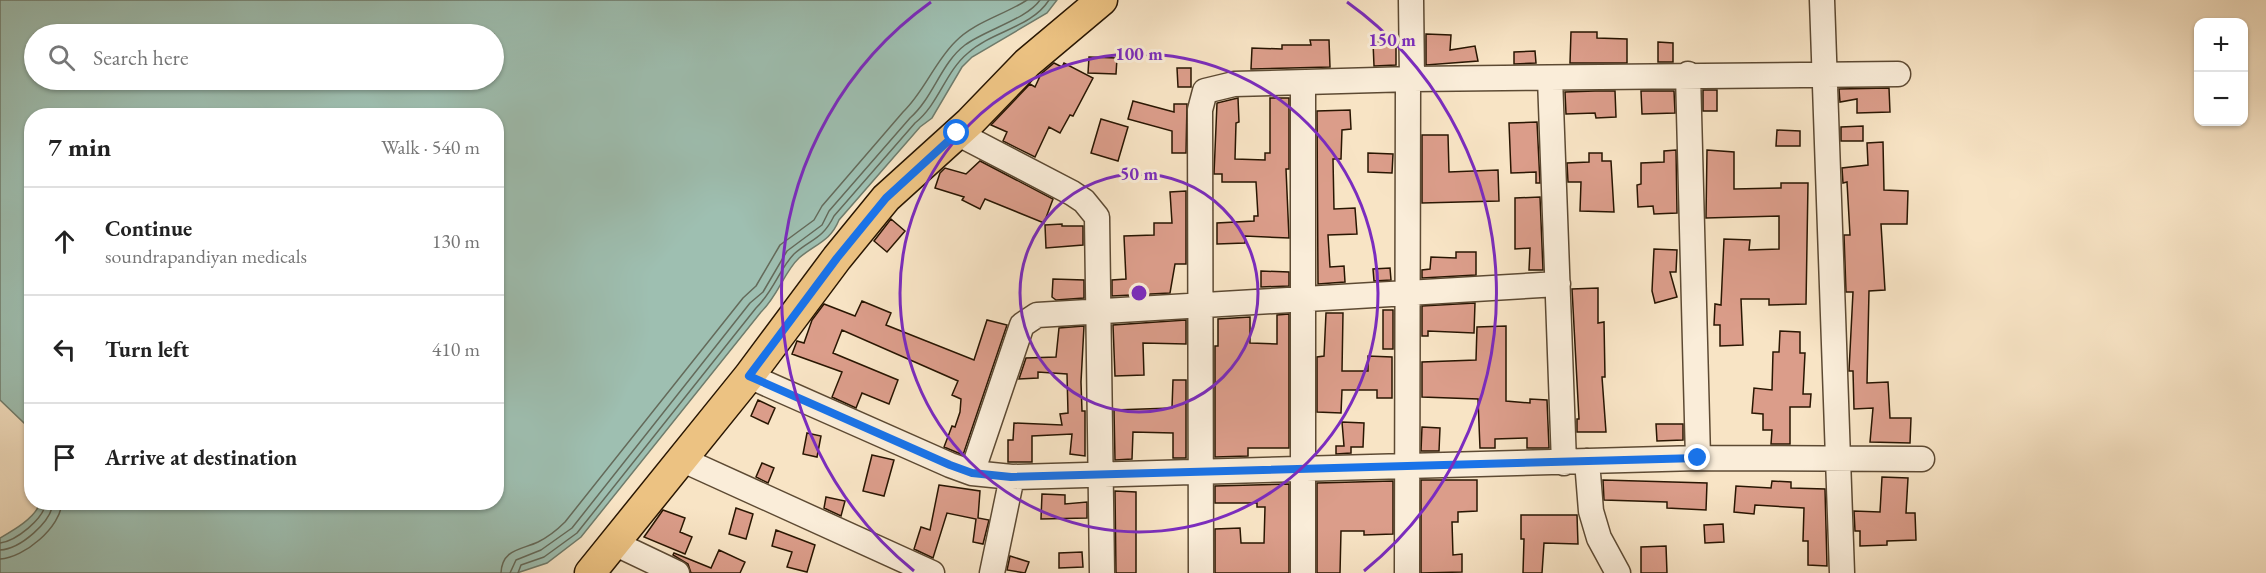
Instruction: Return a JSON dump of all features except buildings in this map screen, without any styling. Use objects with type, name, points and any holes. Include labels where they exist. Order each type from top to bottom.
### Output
[{"type":"main road","points":[[590,573],[749,376],[837,258],[886,198],[957,133],[1027,63],[1102,0]]},
{"type":"street","points":[[1407,573],[1407,294],[1411,0]]},
{"type":"street","points":[[1822,0],[1842,573]]},
{"type":"street","points":[[1688,74],[1698,458]]},
{"type":"street","points":[[1201,573],[1200,110],[1205,91],[1234,84],[1410,79],[1688,74],[1898,74]]},
{"type":"street","points":[[1551,78],[1558,284],[1576,462],[1599,538],[1618,573]]},
{"type":"street","points":[[1303,83],[1303,573]]},
{"type":"street","points":[[957,133],[1072,193],[1084,201],[1097,217],[1102,573]]},
{"type":"street","points":[[972,473],[1022,325],[1037,315],[1558,284]]},
{"type":"street","points":[[749,376],[950,465],[972,473],[1011,477],[1201,474],[1698,458],[1922,459]]},
{"type":"street","points":[[681,459],[932,573]]},
{"type":"street","points":[[992,573],[1011,477]]},
{"type":"street","points":[[614,543],[676,573]]},
{"type":"water","points":[[0,0],[1057,0],[1047,13],[972,57],[962,67],[932,118],[920,127],[839,220],[831,233],[799,258],[767,306],[581,537],[547,563],[517,573],[0,573],[0,538],[29,519],[36,510],[504,510],[504,108],[24,108],[24,423],[0,400]]},
{"type":"route","points":[[957,133],[886,198],[837,258],[749,376],[950,465],[972,473],[1011,477],[1201,474],[1698,458]]}]
